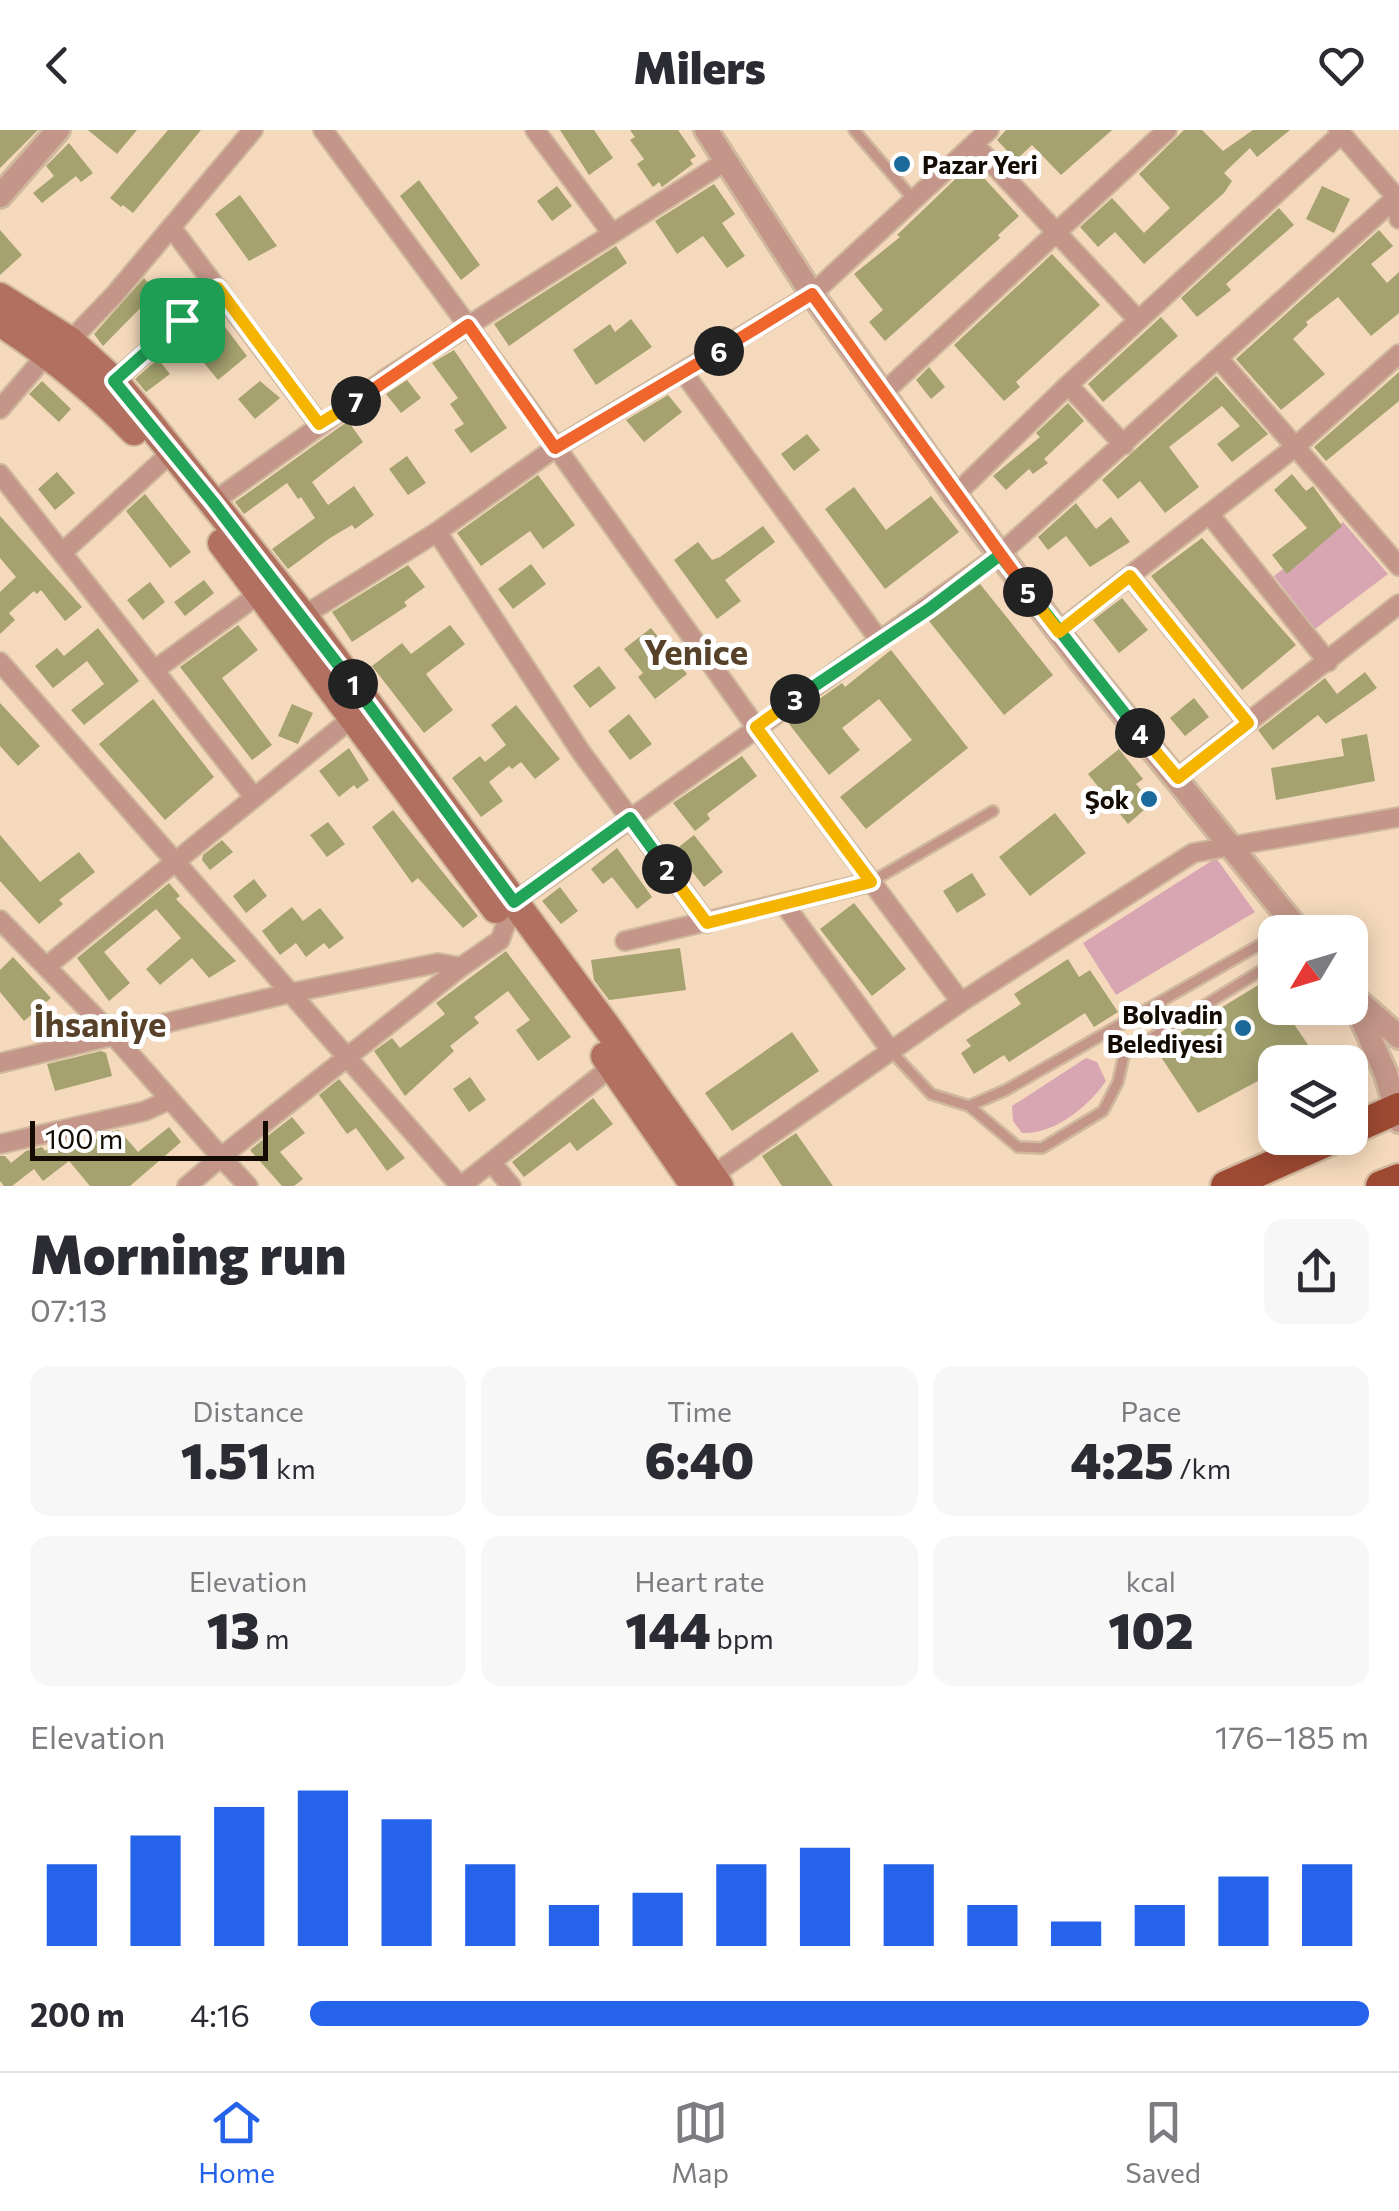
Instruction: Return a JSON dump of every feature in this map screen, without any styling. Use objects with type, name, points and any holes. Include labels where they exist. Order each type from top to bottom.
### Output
[{"type":"highway","points":[[1368,1124],[1398,1113]]},
{"type":"highway","points":[[1226,1186],[1296,1155]]},
{"type":"highway","points":[[1381,1186],[1399,1179]]},
{"type":"main road","points":[[0,297],[59,346],[114,381],[213,502],[303,616],[706,1183]]},
{"type":"main road","points":[[0,322],[59,346],[162,461],[351,719],[511,913]]},
{"type":"street","points":[[0,196],[58,130]]},
{"type":"street","points":[[0,410],[171,227],[253,130]]},
{"type":"street","points":[[323,130],[756,727],[961,1002]]},
{"type":"street","points":[[535,130],[611,232]]},
{"type":"street","points":[[706,130],[812,294],[955,495],[1059,632],[1234,848],[1277,915]]},
{"type":"street","points":[[303,616],[437,532],[555,448],[812,294],[989,130]]},
{"type":"street","points":[[883,394],[1167,130]]},
{"type":"street","points":[[955,495],[1068,384],[1339,132],[1398,196],[1399,219]]},
{"type":"street","points":[[974,144],[1138,320]]},
{"type":"street","points":[[213,502],[319,424],[726,161]]},
{"type":"street","points":[[187,1186],[500,940],[511,913],[630,818],[1000,555],[1398,196]]},
{"type":"street","points":[[171,227],[319,424]]},
{"type":"street","points":[[114,381],[218,288]]},
{"type":"street","points":[[1059,632],[1295,447],[1399,354]]},
{"type":"street","points":[[1219,360],[1399,566]]},
{"type":"street","points":[[683,372],[880,641]]},
{"type":"street","points":[[1068,384],[1124,445]]},
{"type":"street","points":[[64,551],[162,461]]},
{"type":"street","points":[[0,474],[254,797]]},
{"type":"street","points":[[1210,514],[1328,662]]},
{"type":"street","points":[[437,532],[581,752],[707,923]]},
{"type":"street","points":[[1130,576],[1248,723]]},
{"type":"street","points":[[156,669],[259,594]]},
{"type":"street","points":[[1178,778],[1399,604]]},
{"type":"street","points":[[0,662],[7,684],[176,864],[460,1186],[620,1060]]},
{"type":"street","points":[[46,966],[351,719]]},
{"type":"street","points":[[706,1183],[890,1050],[1193,852],[1399,817]]},
{"type":"street","points":[[626,941],[871,882]]},
{"type":"street","points":[[784,904],[890,1050]]},
{"type":"street","points":[[0,920],[114,1036],[248,1186]]},
{"type":"street","points":[[0,1062],[290,993],[438,963],[461,967]]},
{"type":"street","points":[[1368,1009],[1399,1037]]},
{"type":"street","points":[[1364,1025],[1398,1113]]},
{"type":"street","points":[[0,1144],[146,1111],[169,1100]]},
{"type":"street","points":[[492,1164],[511,1186]]},
{"type":"lane","points":[[854,130],[914,200]]},
{"type":"lane","points":[[871,882],[993,811]]},
{"type":"lane","points":[[969,1106],[1006,1090],[1258,949]]},
{"type":"lane","points":[[890,1050],[931,1094],[969,1106],[1018,1146],[1042,1148],[1103,1110],[1118,1082],[1124,1055],[1258,972]]},
{"type":"shaded area","points":[[1343,522],[1388,574],[1315,629],[1274,576]]},
{"type":"shaded area","points":[[1216,858],[1255,912],[1116,995],[1083,943]]},
{"type":"shaded area","points":[[1086,1058],[1097,1062],[1106,1081],[1099,1090],[1058,1124],[1022,1133],[1013,1121],[1012,1106]]},
{"type":"building","points":[[0,130],[38,130],[0,168]]},
{"type":"building","points":[[88,130],[137,130],[117,154]]},
{"type":"building","points":[[168,130],[201,130],[133,213],[121,207],[110,198]]},
{"type":"building","points":[[560,130],[594,130],[613,158],[589,175]]},
{"type":"building","points":[[630,130],[678,130],[696,156],[690,160],[693,164],[662,187],[659,182],[653,187],[637,164],[644,159],[630,140],[635,137]]},
{"type":"building","points":[[1006,130],[1112,130],[1061,175],[1032,145],[1016,160],[997,140]]},
{"type":"building","points":[[1184,130],[1202,130],[1223,151],[1253,130],[1290,130],[1257,157],[1250,148],[1224,173],[1232,181],[1224,193],[1144,264],[1115,232],[1098,247],[1080,227],[1112,198],[1144,233],[1170,208],[1139,174]]},
{"type":"building","points":[[69,143],[93,173],[81,182],[76,176],[42,203],[33,193],[54,176],[46,166]]},
{"type":"building","points":[[971,164],[1019,216],[998,235],[1000,238],[885,341],[869,322],[883,310],[854,274],[900,237],[897,235]]},
{"type":"building","points":[[419,180],[480,265],[461,280],[400,196]]},
{"type":"building","points":[[714,184],[735,214],[722,223],[745,256],[727,268],[703,236],[677,254],[655,221]]},
{"type":"building","points":[[557,186],[572,206],[552,221],[537,201]]},
{"type":"building","points":[[1322,186],[1350,199],[1334,233],[1306,219]]},
{"type":"building","points":[[240,195],[277,246],[249,261],[215,214]]},
{"type":"building","points":[[1279,208],[1294,225],[1226,284],[1231,290],[1197,317],[1181,298]]},
{"type":"building","points":[[0,230],[22,255],[0,275]]},
{"type":"building","points":[[1379,230],[1393,246],[1371,264],[1387,283],[1399,272],[1399,313],[1371,336],[1338,297],[1306,322],[1308,325],[1293,339],[1325,374],[1281,410],[1236,359]]},
{"type":"building","points":[[616,246],[627,263],[509,346],[494,324]]},
{"type":"building","points":[[1052,254],[1100,305],[1016,382],[1020,387],[1004,401],[954,345]]},
{"type":"building","points":[[144,278],[156,292],[103,346],[94,334]]},
{"type":"building","points":[[212,310],[247,356],[218,380],[204,363],[209,359],[188,332]]},
{"type":"building","points":[[1161,317],[1178,336],[1103,402],[1088,384]]},
{"type":"building","points":[[631,319],[652,347],[596,385],[573,350],[610,324],[615,332]]},
{"type":"building","points":[[454,350],[507,428],[471,453],[454,430],[464,424],[450,404],[458,398],[432,363]]},
{"type":"building","points":[[158,359],[170,374],[146,392],[135,379]]},
{"type":"building","points":[[929,367],[945,387],[931,399],[916,380]]},
{"type":"building","points":[[1399,372],[1399,401],[1326,461],[1314,447]]},
{"type":"building","points":[[1216,376],[1268,434],[1232,462],[1217,444],[1240,426],[1222,406],[1169,447],[1199,487],[1165,513],[1140,481],[1118,499],[1102,480]]},
{"type":"building","points":[[407,380],[421,398],[401,413],[386,394]]},
{"type":"building","points":[[42,381],[71,409],[59,422],[29,394]]},
{"type":"building","points":[[260,381],[280,398],[255,419],[238,399]]},
{"type":"building","points":[[668,395],[682,412],[644,442],[626,420]]},
{"type":"building","points":[[1068,403],[1084,421],[1044,459],[1048,463],[1033,474],[1029,469],[1006,490],[993,476],[1040,437],[1036,433]]},
{"type":"building","points":[[348,421],[363,442],[312,482],[328,505],[354,486],[374,515],[355,529],[352,525],[330,538],[288,569],[272,549],[315,518],[301,497],[298,499],[287,483],[244,514],[235,502]]},
{"type":"building","points":[[807,434],[820,450],[794,471],[781,454]]},
{"type":"building","points":[[407,456],[426,483],[408,495],[389,469]]},
{"type":"building","points":[[57,472],[75,493],[55,510],[38,489]]},
{"type":"building","points":[[1292,474],[1306,491],[1313,486],[1342,526],[1287,574],[1272,555],[1307,528],[1274,490]]},
{"type":"building","points":[[538,475],[575,525],[543,549],[530,531],[481,566],[457,533]]},
{"type":"building","points":[[854,487],[886,530],[931,496],[959,532],[885,589],[825,509]]},
{"type":"building","points":[[145,494],[191,552],[170,568],[126,511]]},
{"type":"building","points":[[1076,503],[1096,529],[1111,517],[1130,542],[1090,567],[1066,536],[1048,550],[1038,537]]},
{"type":"building","points":[[0,516],[82,607],[65,621],[41,590],[37,594],[34,591],[9,613],[15,620],[0,634],[0,592],[16,577],[0,558]]},
{"type":"building","points":[[763,526],[775,542],[725,580],[741,601],[717,619],[674,560],[698,542],[712,560],[720,557]]},
{"type":"building","points":[[1202,538],[1296,645],[1242,690],[1151,576]]},
{"type":"building","points":[[531,564],[546,584],[513,609],[498,589]]},
{"type":"building","points":[[408,565],[425,587],[404,602],[407,606],[352,642],[332,612]]},
{"type":"building","points":[[204,580],[214,593],[185,616],[174,602]]},
{"type":"building","points":[[150,582],[165,602],[143,620],[127,600]]},
{"type":"building","points":[[980,584],[1053,675],[1004,715],[929,621]]},
{"type":"building","points":[[1122,598],[1148,630],[1119,653],[1093,620]]},
{"type":"building","points":[[238,625],[258,650],[222,678],[272,745],[252,760],[180,667]]},
{"type":"building","points":[[450,625],[465,644],[426,674],[453,710],[424,733],[372,666],[402,643],[411,654]]},
{"type":"building","points":[[98,628],[139,681],[84,725],[71,710],[104,684],[87,661],[53,688],[35,666],[57,648],[64,656]]},
{"type":"building","points":[[651,628],[687,674],[655,699],[638,677],[643,673],[624,649]]},
{"type":"building","points":[[891,650],[968,748],[866,829],[840,797],[912,740],[879,699],[842,728],[860,750],[829,775],[789,724]]},
{"type":"building","points":[[599,666],[616,688],[590,708],[573,686]]},
{"type":"building","points":[[1365,672],[1377,688],[1326,724],[1318,715],[1273,750],[1258,730],[1325,678],[1337,694]]},
{"type":"building","points":[[1194,698],[1209,717],[1185,736],[1170,718]]},
{"type":"building","points":[[153,699],[214,777],[165,820],[99,744]]},
{"type":"building","points":[[0,703],[40,746],[18,766],[0,746]]},
{"type":"building","points":[[292,704],[313,713],[298,744],[278,736]]},
{"type":"building","points":[[516,705],[560,759],[535,779],[521,762],[512,769],[509,766],[489,782],[503,801],[481,817],[452,778],[480,756],[485,762],[506,745],[491,725]]},
{"type":"building","points":[[629,714],[652,744],[630,760],[608,731]]},
{"type":"building","points":[[1367,734],[1375,781],[1276,800],[1271,768],[1344,756],[1341,739]]},
{"type":"building","points":[[349,748],[369,780],[357,789],[354,785],[339,797],[319,771]]},
{"type":"building","points":[[1119,749],[1143,779],[1136,784],[1152,803],[1128,824],[1088,774]]},
{"type":"building","points":[[742,756],[757,776],[707,814],[710,819],[695,831],[673,803]]},
{"type":"building","points":[[393,810],[478,916],[463,928],[418,878],[412,883],[372,827]]},
{"type":"building","points":[[1055,813],[1086,853],[1030,896],[999,857]]},
{"type":"building","points":[[328,822],[345,844],[327,857],[310,835]]},
{"type":"building","points":[[0,835],[40,882],[79,852],[95,872],[59,900],[63,904],[39,924],[0,881]]},
{"type":"building","points":[[694,835],[723,872],[704,887],[675,850]]},
{"type":"building","points":[[222,840],[233,852],[210,870],[202,860],[203,855]]},
{"type":"building","points":[[617,848],[652,897],[637,909],[612,877],[603,884],[591,869]]},
{"type":"building","points":[[972,873],[986,895],[957,913],[943,891]]},
{"type":"building","points":[[254,879],[267,896],[246,913],[233,896]]},
{"type":"building","points":[[169,883],[180,896],[176,899],[236,961],[209,978],[192,958],[160,985],[146,969],[181,938],[156,909],[104,952],[130,983],[109,1001],[77,958]]},
{"type":"building","points":[[560,887],[578,911],[561,924],[542,901]]},
{"type":"building","points":[[854,903],[906,969],[872,996],[820,929]]},
{"type":"building","points":[[292,907],[303,921],[320,908],[344,938],[329,949],[324,943],[306,957],[296,943],[280,955],[262,931]]},
{"type":"building","points":[[680,948],[686,990],[609,1000],[594,980],[591,960]]},
{"type":"building","points":[[506,951],[571,1037],[538,1061],[516,1030],[530,1020],[508,991],[474,1017],[479,1023],[450,1046],[454,1051],[405,1096],[374,1051],[392,1038],[400,1048],[445,1014],[436,1003]]},
{"type":"building","points":[[13,957],[51,998],[24,1021],[0,992],[0,970]]},
{"type":"building","points":[[1068,959],[1079,977],[1090,970],[1118,1012],[1094,1027],[1085,1013],[1009,1062],[1004,1055],[974,1074],[961,1053],[971,1046],[966,1040],[1021,1004],[1014,994]]},
{"type":"building","name":"Bolvadin Belediyesi","points":[[1258,985],[1258,1025],[1295,1025],[1308,1045],[1258,1045],[1258,1081],[1198,1113],[1155,1048]]},
{"type":"building","points":[[792,1032],[819,1071],[732,1131],[705,1093]]},
{"type":"building","points":[[106,1053],[112,1076],[55,1091],[47,1064]]},
{"type":"building","points":[[470,1077],[486,1100],[469,1112],[453,1089]]},
{"type":"building","points":[[339,1079],[405,1158],[387,1171],[356,1128],[347,1134],[319,1095]]},
{"type":"building","points":[[593,1098],[613,1124],[577,1151],[570,1142],[524,1177],[512,1162]]},
{"type":"building","points":[[292,1117],[305,1133],[280,1152],[303,1179],[294,1186],[282,1186],[250,1150]]},
{"type":"building","points":[[169,1127],[181,1142],[130,1186],[90,1186],[69,1161],[43,1181],[34,1169],[12,1186],[4,1186],[0,1181],[0,1156],[11,1163],[26,1151],[42,1147],[45,1151],[79,1139],[86,1148],[103,1133],[119,1130],[138,1152]]},
{"type":"building","points":[[796,1133],[833,1186],[782,1186],[762,1156]]},
{"type":"place","name":"Pazar Yeri","points":[[902,164]]},
{"type":"place","name":"Şok","points":[[1149,799]]},
{"type":"place","name":"Bolvadin Belediyesi","points":[[1243,1028]]},
{"type":"district","name":"Yenice","points":[[696,650]]},
{"type":"district","name":"İhsaniye","points":[[100,1022]]},
{"type":"route","points":[[218,288],[319,424],[468,325],[555,448],[812,294],[955,495],[1059,632],[1130,576],[1248,723],[1178,778],[1083,664],[1000,555],[929,609],[756,727],[871,882],[707,923],[630,818],[514,902],[303,616],[114,381],[182,320],[218,288]]}]
